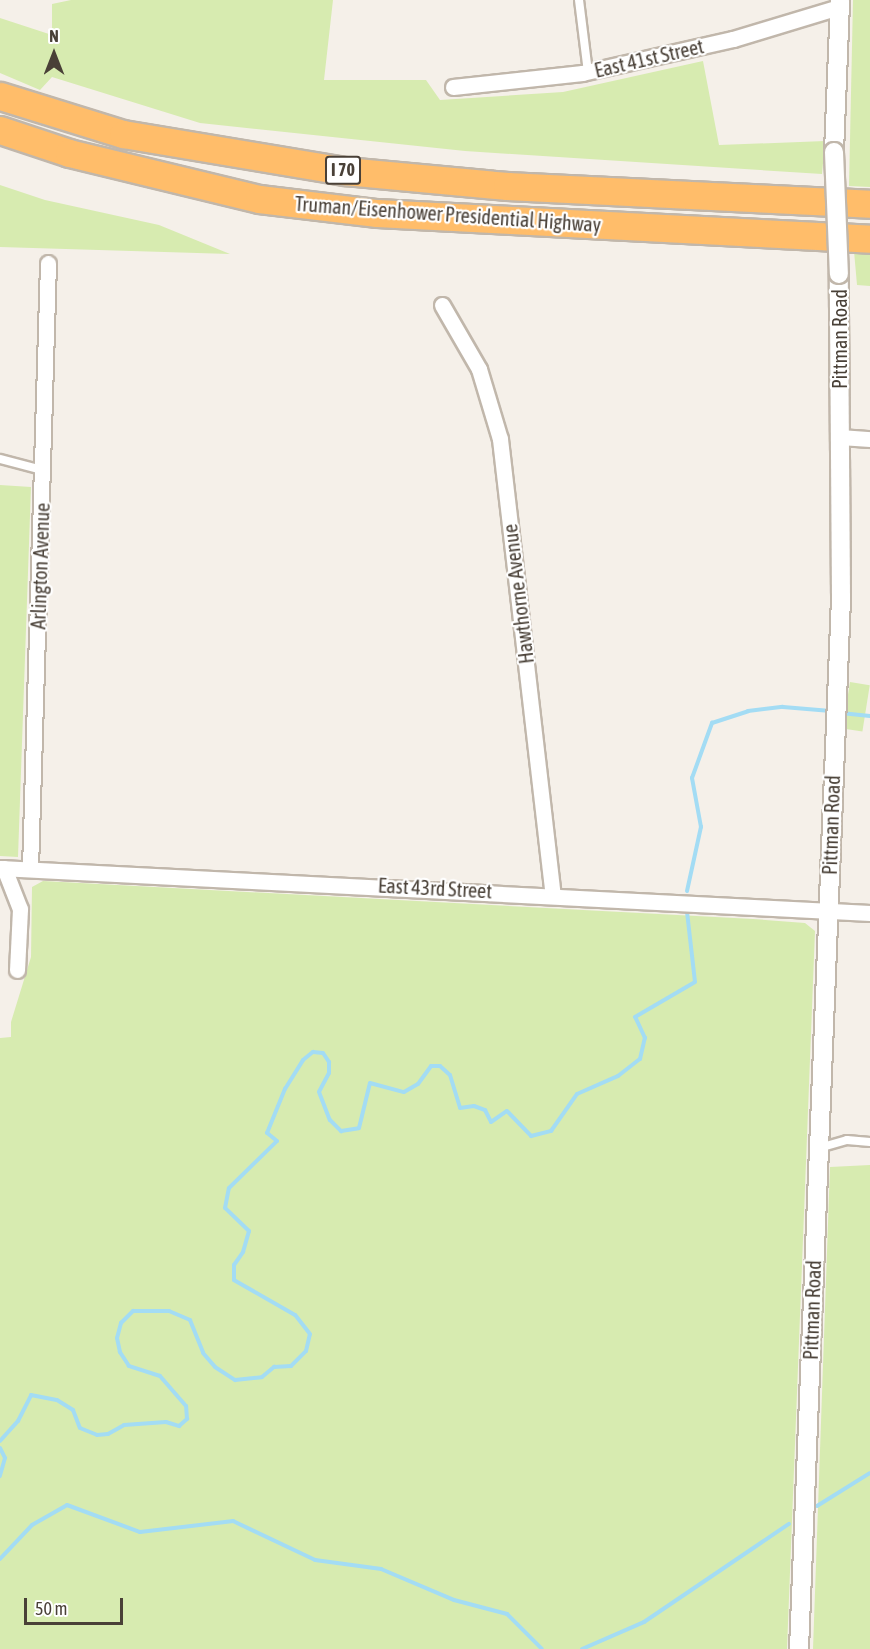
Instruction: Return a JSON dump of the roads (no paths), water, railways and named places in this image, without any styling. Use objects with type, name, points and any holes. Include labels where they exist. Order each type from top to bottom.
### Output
[{"type":"highway","name":"Truman/Eisenhower Presidential Highway","points":[[0,96],[123,134],[345,171],[507,186],[870,204]]},
{"type":"highway","name":"Truman/Eisenhower Presidential Highway","points":[[0,130],[69,153],[259,199],[376,213],[870,239]]},
{"type":"street","name":"East 41st Street","points":[[453,87],[588,72],[733,39],[839,4]]},
{"type":"street","name":"Pittman Road","points":[[799,1649],[837,685],[840,437],[839,274],[834,152],[839,4]]},
{"type":"street","name":"Arlington Avenue","points":[[30,869],[48,263]]},
{"type":"street","name":"Hawthorne Avenue","points":[[442,305],[479,369],[500,439],[552,894]]},
{"type":"street","points":[[840,437],[870,439]]},
{"type":"street","points":[[2,868],[20,909],[17,970]]},
{"type":"street","name":"East 43rd Street","points":[[2,868],[552,894],[870,913]]},
{"type":"lane","points":[[579,0],[588,72]]},
{"type":"lane","points":[[0,459],[43,470]]},
{"type":"lane","points":[[818,1149],[847,1140],[870,1142]]},
{"type":"waterway","points":[[687,891],[701,827],[692,778],[712,723],[748,711],[783,707],[831,711]]},
{"type":"waterway","points":[[841,713],[870,716]]},
{"type":"waterway","points":[[0,1441],[18,1421],[31,1395],[57,1400],[73,1410],[80,1428],[97,1435],[108,1434],[124,1425],[166,1422],[179,1426],[187,1419],[186,1406],[160,1376],[129,1366],[120,1352],[117,1338],[121,1323],[133,1311],[169,1311],[190,1320],[203,1353],[215,1367],[235,1380],[262,1377],[274,1367],[291,1366],[306,1351],[310,1334],[295,1315],[234,1280],[234,1265],[243,1252],[249,1231],[225,1208],[229,1188],[277,1141],[267,1133],[285,1089],[303,1060],[313,1052],[323,1053],[329,1062],[329,1073],[319,1092],[330,1120],[341,1131],[359,1128],[370,1083],[404,1092],[418,1084],[431,1066],[440,1066],[450,1075],[460,1108],[474,1106],[485,1110],[491,1122],[507,1111],[531,1136],[551,1131],[577,1094],[618,1076],[640,1059],[645,1038],[635,1017],[695,982],[687,912]]},
{"type":"waterway","points":[[0,1448],[5,1458],[0,1476]]},
{"type":"waterway","points":[[817,1506],[870,1473]]},
{"type":"waterway","points":[[0,1559],[32,1525],[67,1505],[140,1532],[233,1521],[315,1560],[381,1569],[454,1600],[507,1614],[542,1649]]},
{"type":"waterway","points":[[582,1649],[644,1622],[789,1524]]}]
